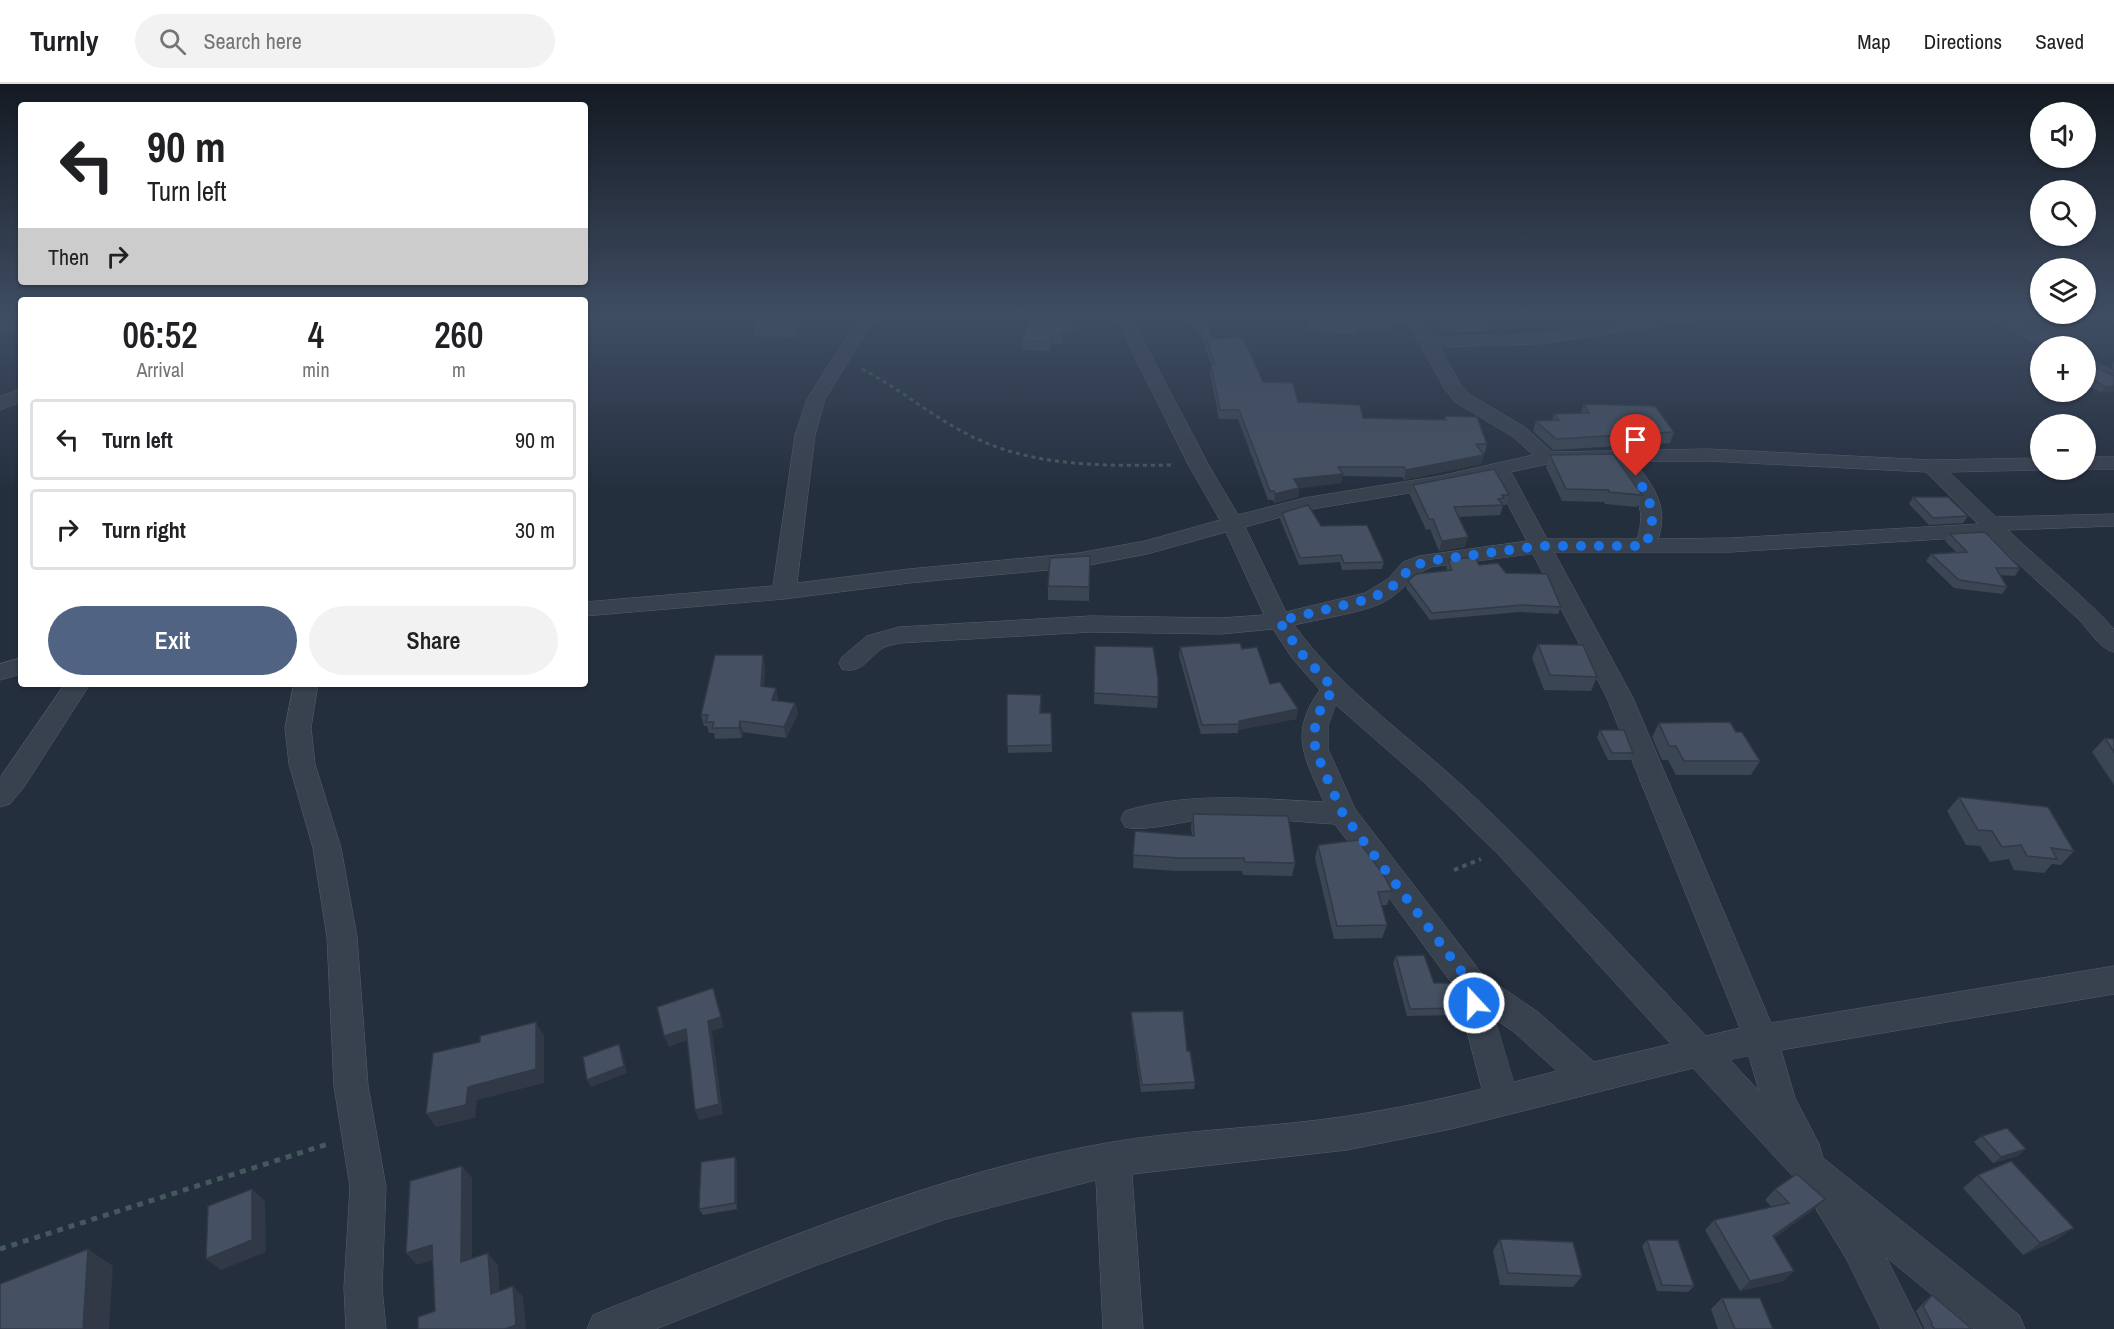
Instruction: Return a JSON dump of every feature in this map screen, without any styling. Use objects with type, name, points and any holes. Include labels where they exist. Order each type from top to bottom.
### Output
[{"type":"street","points":[[784,592],[805,435],[816,399],[829,375]]},
{"type":"street","points":[[1153,375],[1198,464],[1232,523],[1279,621],[1300,652],[1334,689],[1436,776],[1509,847],[1819,1180],[2005,1329]]},
{"type":"street","points":[[1446,375],[1462,398],[1519,432],[1548,458]]},
{"type":"street","points":[[0,404],[18,396]]},
{"type":"street","points":[[588,609],[784,592],[909,576],[1079,560],[1147,547],[1304,504],[1500,470],[1548,458],[1708,455],[1932,466],[2030,464]]},
{"type":"street","points":[[1619,458],[1636,476],[1650,500],[1653,523],[1645,546]]},
{"type":"street","points":[[2096,463],[2114,463]]},
{"type":"street","points":[[1932,466],[2031,565],[2087,614],[2114,644]]},
{"type":"street","points":[[1500,470],[1590,637],[1620,698],[1761,1039],[1779,1102],[1819,1180],[1860,1245],[1902,1329]]},
{"type":"street","points":[[850,663],[876,642],[899,635],[1091,624],[1221,626],[1279,621],[1373,598],[1396,584],[1411,567],[1428,561],[1540,546],[1645,546],[1832,540],[2114,520]]},
{"type":"street","points":[[0,672],[18,667]]},
{"type":"street","points":[[0,797],[14,780],[76,687]]},
{"type":"street","points":[[305,687],[298,728],[302,764],[327,848],[342,937],[351,1086],[368,1187],[363,1288],[366,1329]]},
{"type":"street","points":[[1334,689],[1322,705],[1315,726],[1315,749],[1343,814],[1471,984],[1526,1022],[1588,1078]]},
{"type":"street","points":[[1135,819],[1184,810],[1220,807],[1343,814]]},
{"type":"street","points":[[607,1329],[814,1247],[943,1202],[1113,1159],[1347,1133],[1502,1101],[1588,1078],[1761,1039],[2114,980]]},
{"type":"street","points":[[1471,984],[1478,1021],[1488,1047],[1502,1101]]},
{"type":"street","points":[[1113,1159],[1123,1329]]},
{"type":"path","points":[[875,375],[939,419],[984,443],[1006,451],[1054,463],[1088,466],[1198,464]]},
{"type":"path","points":[[0,1249],[358,1134]]},
{"type":"building","points":[[1213,375],[1260,375],[1263,382],[1293,383],[1298,402],[1360,405],[1363,418],[1446,420],[1445,416],[1477,417],[1487,444],[1476,444],[1484,455],[1406,470],[1404,467],[1338,467],[1343,474],[1294,479],[1299,488],[1275,494],[1274,491],[1270,491],[1239,410],[1220,410]]},
{"type":"building","points":[[2096,375],[2114,376],[2114,386],[2106,387],[2096,381]]},
{"type":"building","points":[[1584,404],[1655,406],[1674,432],[1556,439],[1536,421],[1559,420],[1554,414],[1589,413]]},
{"type":"building","points":[[1613,454],[1642,495],[1609,492],[1609,490],[1566,489],[1550,455]]},
{"type":"building","points":[[1494,469],[1509,495],[1502,495],[1504,498],[1498,499],[1503,505],[1454,507],[1468,537],[1442,541],[1433,519],[1429,519],[1413,485]]},
{"type":"building","points":[[1913,497],[1948,497],[1968,516],[1933,518]]},
{"type":"building","points":[[1308,505],[1321,526],[1367,525],[1384,562],[1344,563],[1341,555],[1300,558],[1282,513]]},
{"type":"building","points":[[1985,532],[2020,568],[1996,568],[2007,587],[1959,580],[1931,554],[1967,552],[1950,534]]},
{"type":"building","points":[[1090,556],[1089,587],[1048,586],[1050,558]]},
{"type":"building","points":[[1475,557],[1479,565],[1498,563],[1506,573],[1547,574],[1561,607],[1522,605],[1432,613],[1408,581],[1416,574],[1452,570],[1448,560]]},
{"type":"building","points":[[1240,643],[1242,649],[1257,647],[1270,684],[1280,682],[1298,709],[1239,721],[1239,724],[1202,725],[1180,647]]},
{"type":"building","points":[[1538,644],[1583,645],[1597,677],[1550,675]]},
{"type":"building","points":[[1095,646],[1153,647],[1158,697],[1094,693]]},
{"type":"building","points":[[715,655],[763,655],[761,686],[776,688],[772,700],[795,703],[784,727],[740,721],[739,728],[712,728],[714,722],[706,722],[708,715],[701,715]]},
{"type":"building","points":[[1007,694],[1041,695],[1040,713],[1051,713],[1052,745],[1007,746]]},
{"type":"building","points":[[1730,722],[1736,732],[1742,732],[1760,761],[1684,761],[1676,746],[1669,746],[1659,723]]},
{"type":"building","points":[[1600,730],[1624,730],[1633,753],[1612,753]]},
{"type":"building","points":[[2105,738],[2114,739],[2114,752]]},
{"type":"building","points":[[1959,797],[2048,807],[2074,851],[2051,848],[2057,859],[2027,856],[2021,845],[2002,847],[1992,831],[1978,830]]},
{"type":"building","points":[[1193,814],[1288,816],[1295,863],[1245,862],[1244,858],[1133,855],[1135,831],[1194,836]]},
{"type":"building","points":[[1358,840],[1385,877],[1392,891],[1378,892],[1387,925],[1337,926],[1318,845]]},
{"type":"building","points":[[1424,955],[1434,983],[1452,983],[1459,1008],[1410,1009],[1396,956]]},
{"type":"building","points":[[713,988],[721,1017],[708,1021],[719,1104],[695,1110],[686,1029],[664,1036],[657,1007]]},
{"type":"building","points":[[1183,1011],[1187,1051],[1190,1051],[1195,1082],[1142,1085],[1131,1012]]},
{"type":"building","points":[[536,1022],[536,1069],[468,1087],[466,1105],[426,1114],[433,1053],[480,1042],[480,1036]]},
{"type":"building","points":[[619,1044],[624,1066],[587,1080],[583,1057]]},
{"type":"building","points":[[2007,1128],[2026,1149],[2001,1157],[1982,1136]]},
{"type":"building","points":[[735,1157],[735,1203],[699,1209],[701,1162]]},
{"type":"building","points":[[2011,1161],[2074,1228],[2040,1243],[1978,1175]]},
{"type":"building","points":[[462,1166],[461,1262],[488,1253],[491,1294],[513,1286],[516,1325],[505,1329],[418,1329],[418,1317],[435,1311],[432,1245],[406,1253],[410,1181]]},
{"type":"building","points":[[1797,1174],[1825,1199],[1773,1236],[1794,1271],[1750,1281],[1714,1220],[1789,1203],[1775,1189]]},
{"type":"building","points":[[252,1189],[252,1240],[206,1259],[208,1206]]},
{"type":"building","points":[[1500,1239],[1573,1242],[1582,1276],[1508,1273]]},
{"type":"building","points":[[1647,1240],[1678,1240],[1694,1286],[1662,1285]]},
{"type":"building","points":[[88,1249],[83,1329],[0,1329],[0,1284]]},
{"type":"building","points":[[1932,1295],[1972,1329],[1935,1329],[1923,1306]]},
{"type":"building","points":[[1722,1298],[1760,1298],[1773,1329],[1735,1329]]},
{"type":"route","points":[[1474,1003],[1471,984],[1343,814],[1315,749],[1315,726],[1322,705],[1334,689],[1300,652],[1279,621],[1340,608],[1373,598],[1396,584],[1411,567],[1428,561],[1540,546],[1645,546],[1653,523],[1653,513],[1650,500],[1636,476]]}]
